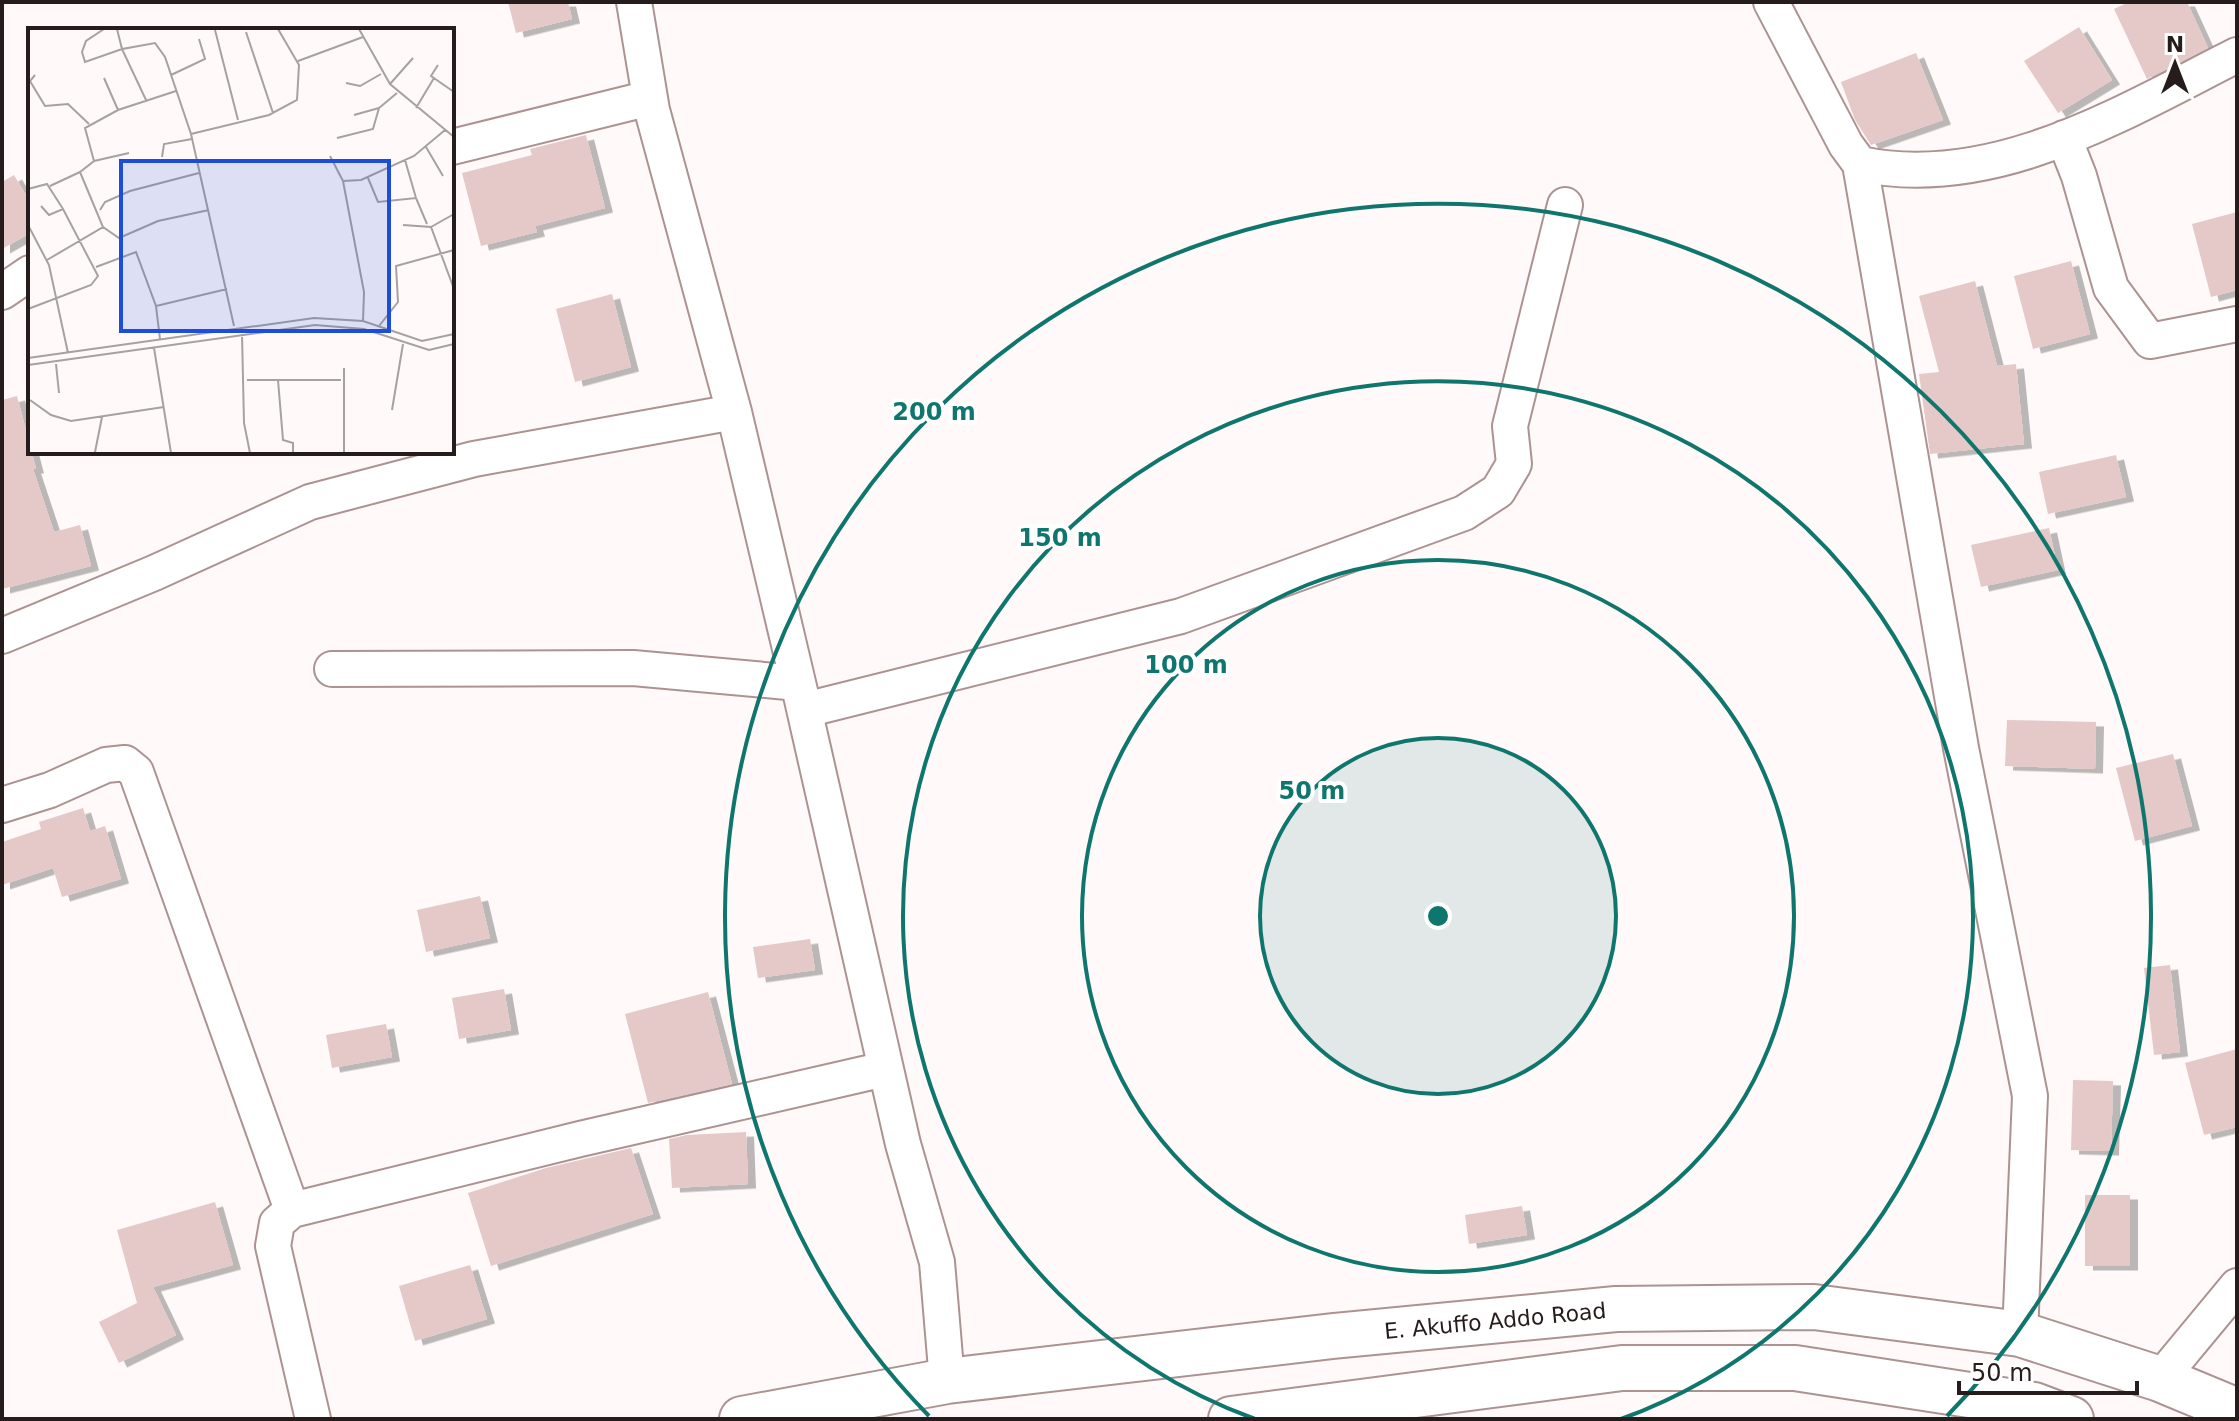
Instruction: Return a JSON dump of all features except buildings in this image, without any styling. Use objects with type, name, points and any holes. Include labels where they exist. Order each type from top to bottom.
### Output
[{"type":"main road","name":"E. Akuffo Addo Road","points":[[742,1419],[947,1381],[1317,1338],[1616,1309],[1814,1307],[2020,1334],[2160,1379],[2237,1411]]},
{"type":"main road","points":[[1231,1419],[1622,1368],[1795,1368],[2034,1405],[2071,1419]]},
{"type":"street","points":[[634,2],[650,98],[734,412],[802,697],[885,1069],[937,1262],[947,1381]]},
{"type":"street","points":[[1771,2],[1846,145],[1860,164],[1961,748],[2030,1096],[2020,1334]]},
{"type":"street","points":[[1860,164],[1886,169],[1974,166],[2010,158],[2064,138],[2237,55]]},
{"type":"street","points":[[454,147],[650,98]]},
{"type":"street","points":[[2064,138],[2079,176],[2111,288],[2150,341],[2237,324]]},
{"type":"street","points":[[332,669],[633,668],[802,697],[1181,616],[1464,513],[1498,491],[1514,464],[1510,426],[1565,205]]},
{"type":"street","points":[[2,292],[28,274]]},
{"type":"street","points":[[2,636],[154,573],[310,502],[474,459],[734,412]]},
{"type":"street","points":[[2,805],[50,790],[106,765],[125,763],[136,772],[292,1210]]},
{"type":"street","points":[[313,1419],[273,1246],[277,1223],[292,1210],[580,1139],[885,1069]]},
{"type":"street","points":[[2160,1379],[2237,1286]]}]
